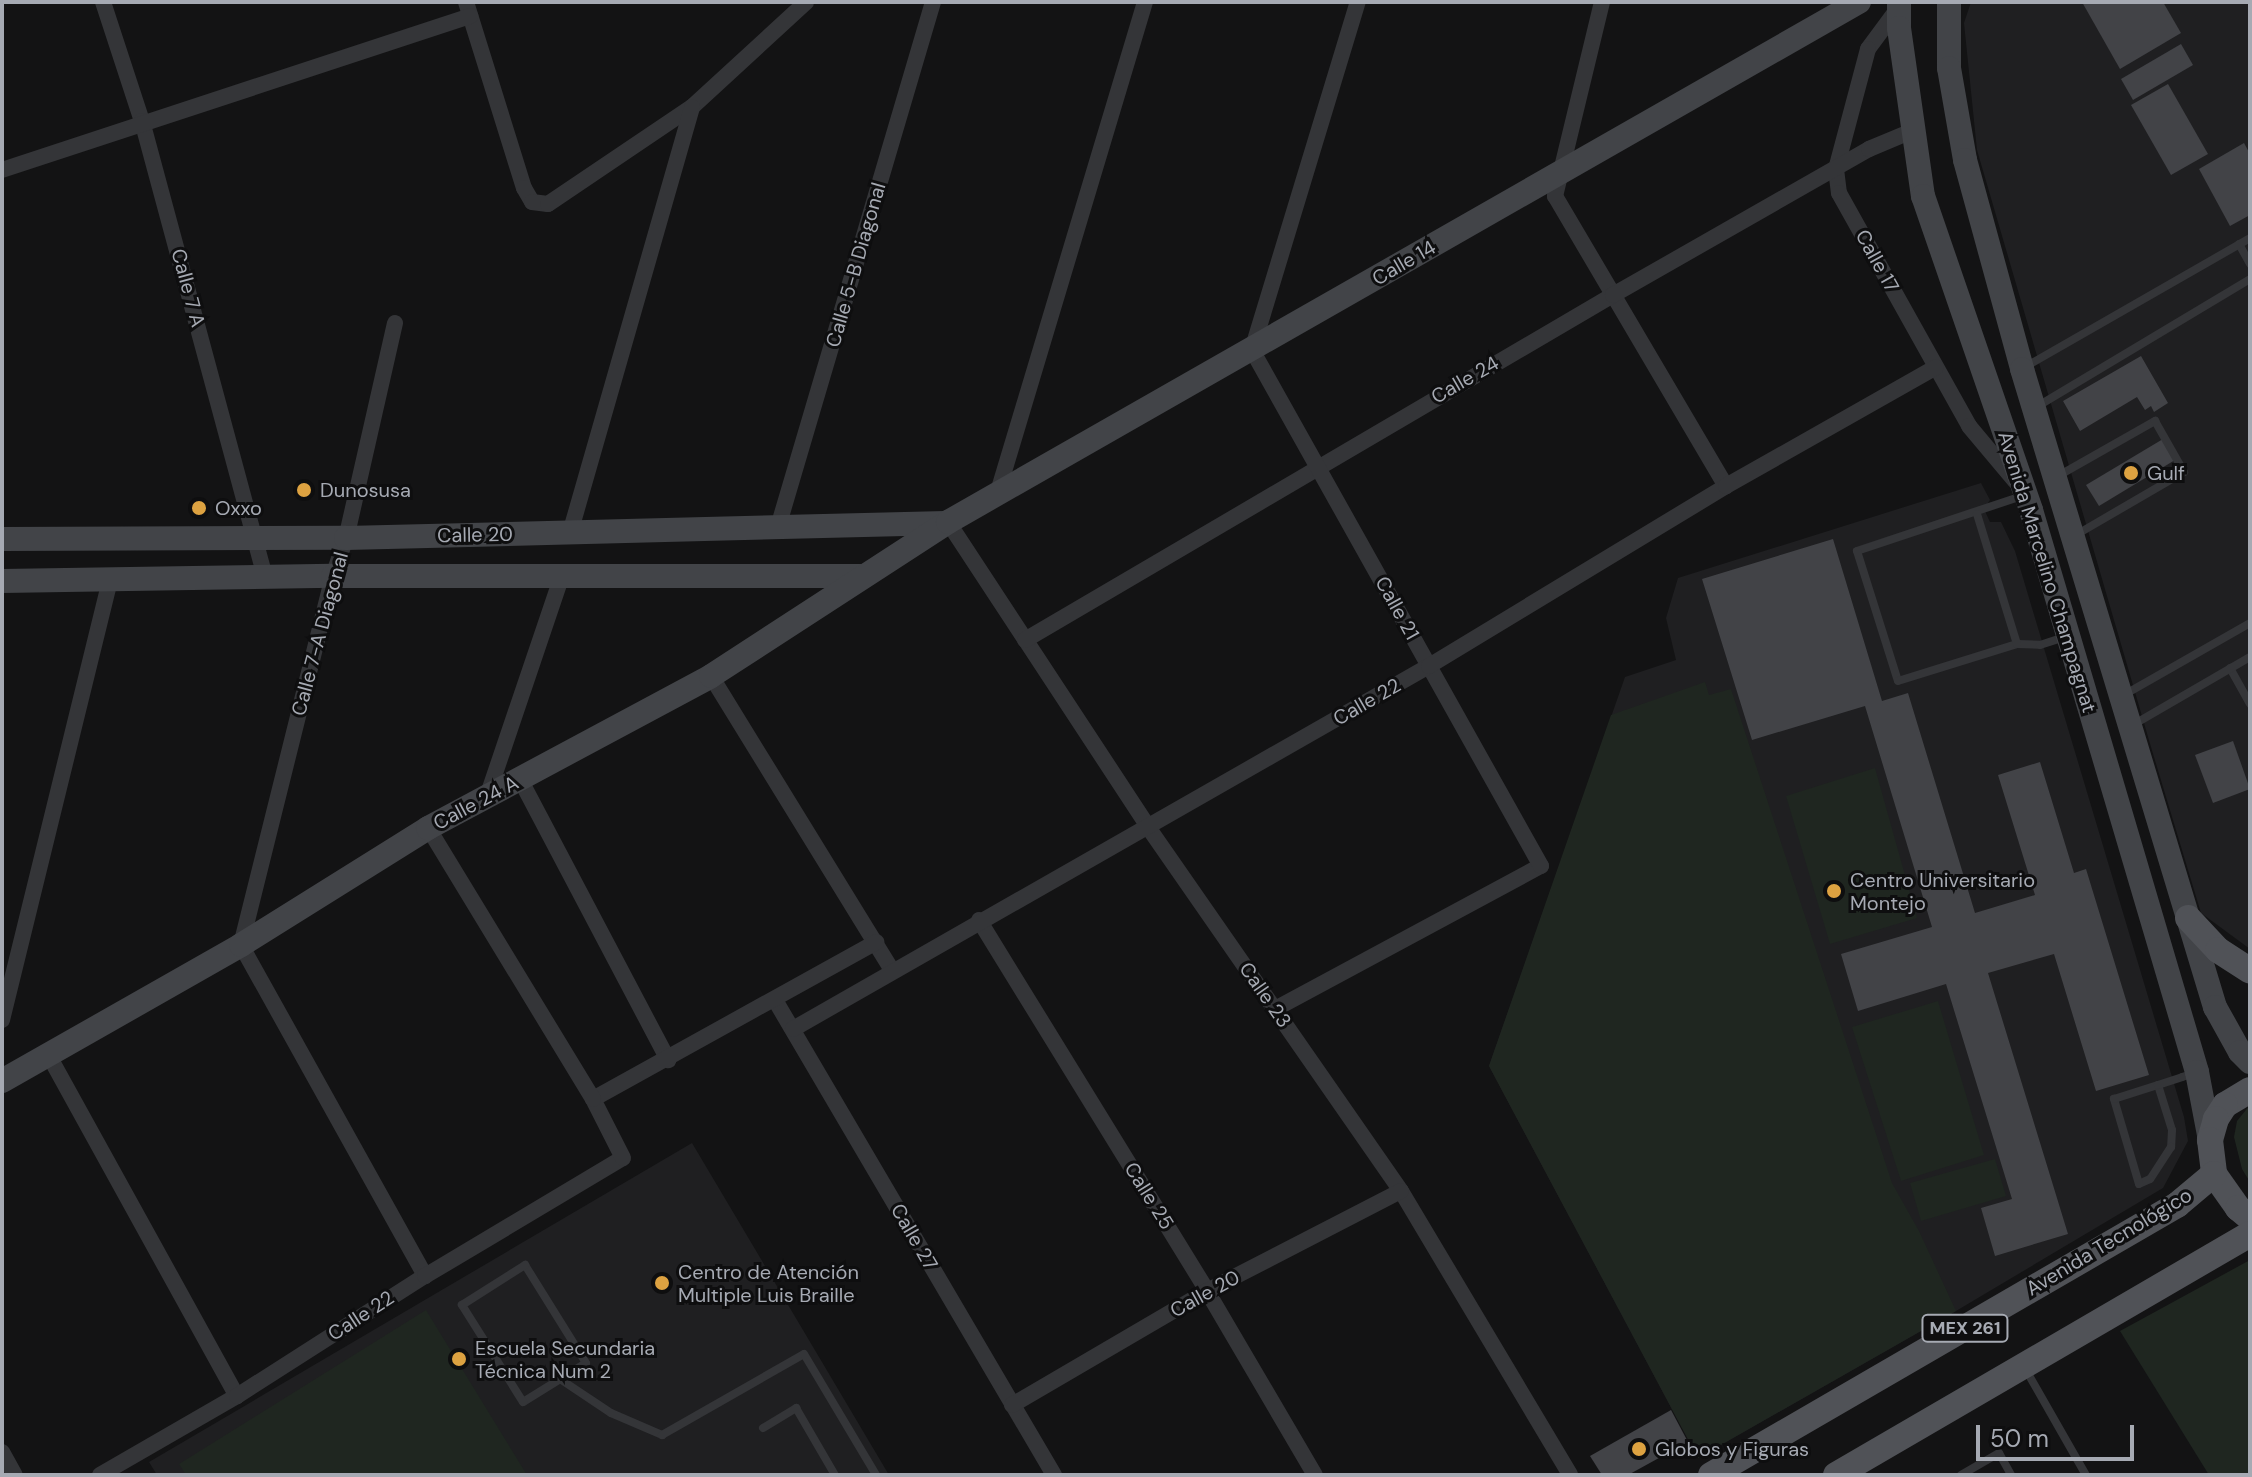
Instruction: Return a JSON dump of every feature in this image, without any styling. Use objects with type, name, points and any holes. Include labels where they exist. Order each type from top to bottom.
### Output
[{"type":"main road","points":[[2188,918],[2218,950],[2250,971]]},
{"type":"main road","points":[[2250,1090],[2225,1105],[2216,1119],[2210,1140],[2214,1174],[2238,1208],[2250,1218]]},
{"type":"main road","name":"Avenida Tecnológico","points":[[1711,1475],[2177,1205],[2214,1174]]},
{"type":"main road","name":"MEX 261","points":[[1836,1475],[2250,1234]]},
{"type":"street","name":"Calle 7 A","points":[[103,2],[142,121],[265,577]]},
{"type":"street","points":[[2,170],[468,9],[524,188],[532,202],[548,204],[692,107],[806,2]]},
{"type":"street","name":"Calle 5-B Diagonal","points":[[778,527],[933,2]]},
{"type":"street","points":[[997,497],[1145,2]]},
{"type":"street","points":[[1252,350],[1358,2]]},
{"type":"street","points":[[1602,2],[1555,196],[1726,486]]},
{"type":"street","name":"Calle 14","points":[[948,522],[997,497],[1859,2]]},
{"type":"street","points":[[1934,2],[1947,29]]},
{"type":"street","name":"Avenida Marcelino Champagnat","points":[[1949,2],[1949,68],[1965,160],[2022,369],[2215,1007],[2240,1052],[2250,1062]]},
{"type":"street","points":[[1836,169],[1868,49],[1899,4]]},
{"type":"street","name":"Avenida Marcelino Champagnat","points":[[1899,4],[1912,131],[1923,196],[2027,494],[2197,1072],[2210,1140]]},
{"type":"street","points":[[570,533],[692,107]]},
{"type":"street","name":"Calle 24","points":[[1025,640],[1613,295],[1869,149],[1912,131]]},
{"type":"street","name":"Calle 17","points":[[1836,169],[1839,193],[1969,426],[2027,494]]},
{"type":"street","name":"Calle 7-A Diagonal","points":[[241,945],[333,576],[346,538],[395,323]]},
{"type":"street","name":"Calle 21","points":[[1252,350],[1541,866],[1275,1009]]},
{"type":"street","name":"Calle 22","points":[[793,1029],[979,920],[1429,666],[1726,486],[1936,367]]},
{"type":"street","points":[[1984,378],[2022,369]]},
{"type":"street","points":[[2027,494],[2056,480]]},
{"type":"street","name":"Calle 20","points":[[2,539],[346,538],[948,522]]},
{"type":"street","name":"Calle 23","points":[[948,522],[1148,827],[1401,1191],[1570,1475]]},
{"type":"street","name":"Calle 24 A","points":[[2,1081],[241,945],[428,828],[711,676],[948,522]]},
{"type":"street","name":"Calle 20","points":[[2,581],[333,576],[864,576]]},
{"type":"street","points":[[487,797],[561,578]]},
{"type":"street","points":[[2,1020],[110,581]]},
{"type":"street","points":[[711,676],[892,970]]},
{"type":"street","points":[[520,779],[668,1060]]},
{"type":"street","points":[[428,828],[593,1099],[876,942]]},
{"type":"street","name":"Calle 25","points":[[979,920],[1207,1291],[1315,1475]]},
{"type":"street","points":[[241,945],[425,1276]]},
{"type":"street","name":"Calle 27","points":[[775,1000],[1054,1475]]},
{"type":"street","points":[[48,1054],[237,1396]]},
{"type":"street","name":"Calle 22","points":[[100,1475],[237,1396],[425,1276],[623,1158],[593,1099]]},
{"type":"street","name":"Calle 20","points":[[1012,1405],[1207,1291],[1401,1191]]},
{"type":"street","points":[[2,1452],[15,1475]]},
{"type":"lane","points":[[2022,369],[2250,238]]},
{"type":"lane","points":[[2239,244],[2250,264]]},
{"type":"lane","points":[[2034,408],[2250,279]]},
{"type":"lane","points":[[2056,480],[2155,421],[2184,472],[2073,536]]},
{"type":"lane","points":[[2027,494],[1980,513],[1857,551],[1898,681],[2017,644],[2040,645],[2070,636]]},
{"type":"lane","points":[[1980,513],[2017,644]]},
{"type":"lane","points":[[2122,696],[2250,623]]},
{"type":"lane","points":[[2130,726],[2250,657]]},
{"type":"lane","points":[[2230,668],[2250,704]]},
{"type":"lane","points":[[2158,1085],[2172,1130],[2171,1147],[2150,1179],[2139,1184],[2114,1099],[2197,1072]]},
{"type":"lane","points":[[525,1265],[586,1363],[560,1379],[523,1402],[462,1305],[525,1265]]},
{"type":"lane","points":[[560,1379],[611,1413],[662,1435],[804,1354],[876,1475]]},
{"type":"lane","points":[[2024,1366],[2086,1475]]},
{"type":"lane","points":[[763,1428],[796,1408],[835,1475]]},
{"type":"lane","points":[[1961,1475],[1999,1453],[2011,1475]]},
{"type":"shaded area","points":[[1971,2],[2250,2],[2250,949],[2201,913],[2151,747],[1977,150],[1964,23]]},
{"type":"shaded area","name":"Centro Universitario Montejo","points":[[1981,483],[1990,500],[1984,509],[1990,522],[2001,522],[2015,551],[2184,1117],[2188,1141],[2163,1188],[1956,1311],[1698,1458],[1489,1066],[1625,677],[1676,660],[1666,618],[1678,578]]},
{"type":"shaded area","points":[[1705,682],[1709,695],[1731,689],[1892,1183],[1919,1231],[1956,1311],[1698,1458],[1489,1066],[1611,715]]},
{"type":"shaded area","points":[[1875,768],[1917,918],[1830,944],[1786,796]]},
{"type":"shaded area","points":[[1938,1001],[1984,1155],[1901,1181],[1852,1027]]},
{"type":"shaded area","points":[[2250,1105],[2250,1182],[2242,1169],[2234,1137],[2237,1121]]},
{"type":"shaded area","name":"Escuela Secundaria Técnica Num 2","points":[[692,1143],[889,1475],[157,1475],[149,1462]]},
{"type":"shaded area","points":[[1995,1159],[2006,1196],[1921,1221],[1910,1183]]},
{"type":"shaded area","points":[[2250,1260],[2250,1475],[2209,1475],[2120,1331]]},
{"type":"shaded area","points":[[426,1310],[527,1475],[186,1475],[179,1464]]},
{"type":"building","points":[[2082,2],[2163,2],[2181,33],[2120,69]]},
{"type":"building","points":[[2181,44],[2193,65],[2133,100],[2121,79]]},
{"type":"building","points":[[2168,84],[2208,154],[2171,175],[2131,105]]},
{"type":"building","points":[[2244,143],[2250,154],[2250,215],[2230,226],[2199,169]]},
{"type":"building","points":[[2141,356],[2168,403],[2154,412],[2151,406],[2145,410],[2137,397],[2080,431],[2063,401]]},
{"type":"building","name":"Gulf","points":[[2163,439],[2175,460],[2099,506],[2086,485]]},
{"type":"building","points":[[1833,539],[1882,701],[1908,693],[1975,913],[2035,895],[1998,775],[2040,762],[2074,873],[2086,869],[2149,1075],[2096,1091],[2054,954],[1988,973],[2068,1234],[1995,1256],[1981,1208],[2012,1199],[1946,984],[1858,1011],[1841,954],[1932,927],[1865,706],[1752,740],[1702,579]]},
{"type":"building","points":[[2233,741],[2250,789],[2213,803],[2195,755]]},
{"type":"building","name":"Globos y Figuras","points":[[1671,1410],[1688,1442],[1628,1475],[1602,1475],[1590,1456]]},
{"type":"place","name":"Gulf","points":[[2131,473]]},
{"type":"place","name":"Dunosusa","points":[[304,490]]},
{"type":"place","name":"Oxxo","points":[[199,508]]},
{"type":"place","name":"Centro Universitario Montejo","points":[[1834,891]]},
{"type":"place","name":"Centro de Atención Multiple Luis Braille","points":[[662,1283]]},
{"type":"place","name":"Escuela Secundaria Técnica Num 2","points":[[459,1359]]},
{"type":"place","name":"Globos y Figuras","points":[[1639,1449]]}]
